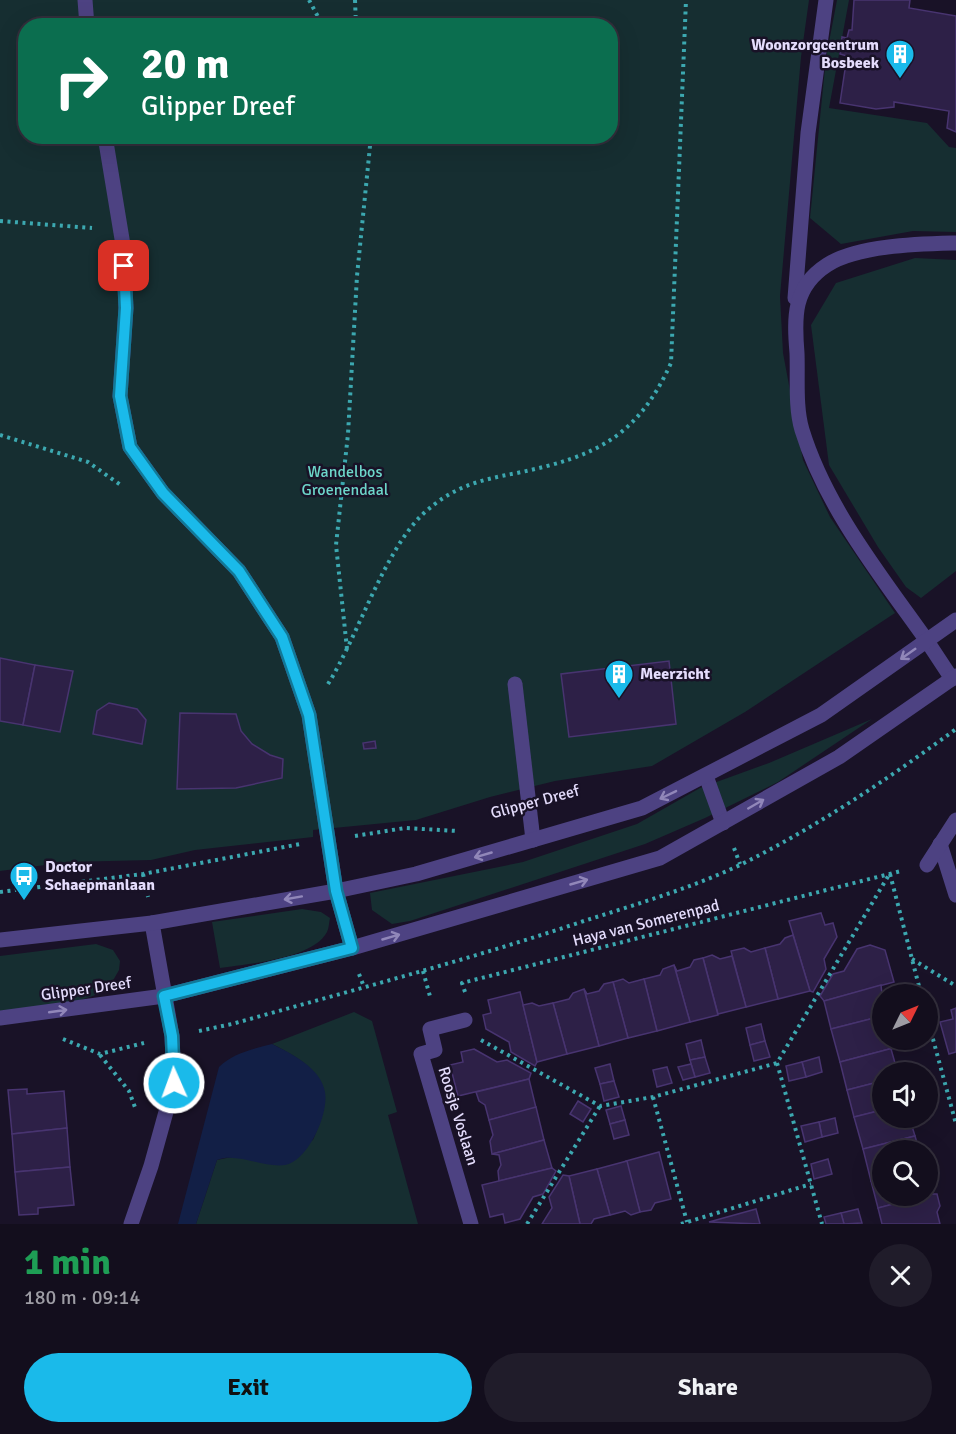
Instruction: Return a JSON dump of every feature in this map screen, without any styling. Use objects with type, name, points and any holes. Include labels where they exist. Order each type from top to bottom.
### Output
[{"type":"street","points":[[85,0],[86,18]]},
{"type":"street","points":[[794,315],[808,133],[826,0]]},
{"type":"street","points":[[106,144],[120,230],[126,308],[120,396],[130,447],[163,493],[239,571],[282,637],[309,715],[336,891],[352,948]]},
{"type":"street","points":[[794,315],[804,286],[827,264],[871,250],[909,244],[956,243]]},
{"type":"street","name":"Glipper Dreef","points":[[0,1018],[164,996],[352,948],[660,858],[839,757],[954,678],[849,527],[816,466],[802,428],[794,315]]},
{"type":"street","points":[[0,940],[152,923],[336,891],[416,874],[642,808],[821,716],[956,620]]},
{"type":"street","points":[[515,684],[533,840]]},
{"type":"street","points":[[706,776],[723,823]]},
{"type":"street","points":[[927,865],[956,820]]},
{"type":"street","points":[[940,844],[956,895]]},
{"type":"street","points":[[131,1224],[151,1166],[174,1083],[172,1036],[152,923]]},
{"type":"street","name":"Roosje Voslaan","points":[[465,1020],[430,1029],[435,1050],[421,1054],[471,1224]]},
{"type":"path","points":[[309,0],[319,18]]},
{"type":"path","points":[[355,0],[356,18]]},
{"type":"path","points":[[309,715],[347,651],[398,547],[422,515],[447,496],[474,481],[557,464],[588,453],[638,419],[657,394],[671,363],[686,0]]},
{"type":"path","points":[[347,651],[336,545],[348,434],[357,276],[370,144]]},
{"type":"path","points":[[0,221],[120,230]]},
{"type":"path","points":[[0,435],[88,462],[121,485],[138,491],[163,493]]},
{"type":"path","points":[[0,892],[143,874],[291,845],[405,828],[469,832]]},
{"type":"path","name":"Haya van Somerenpad","points":[[465,994],[462,982],[927,865]]},
{"type":"path","points":[[890,873],[918,984]]},
{"type":"path","points":[[435,1050],[477,1036],[600,1106],[653,1097],[777,1063],[890,873]]},
{"type":"path","points":[[911,958],[956,986]]},
{"type":"path","points":[[364,987],[423,971]]},
{"type":"path","points":[[936,1050],[956,1124]]},
{"type":"path","points":[[100,1054],[129,1091],[137,1112]]},
{"type":"path","points":[[777,1063],[822,1224]]},
{"type":"path","points":[[653,1097],[687,1222]]},
{"type":"path","points":[[527,1224],[600,1106]]},
{"type":"path","points":[[681,1224],[811,1184]]},
{"type":"green space","name":"Wandelbos Groenendaal","points":[[0,0],[809,0],[801,57],[780,296],[783,353],[803,460],[830,517],[895,613],[745,712],[652,766],[555,781],[490,797],[416,820],[313,830],[313,837],[195,850],[151,860],[68,862],[0,871]]},
{"type":"green space","points":[[837,0],[849,0],[829,108],[927,123],[949,147],[956,148],[956,232],[913,231],[841,244],[810,218],[826,58]]},
{"type":"green space","points":[[915,258],[956,260],[956,571],[921,598],[906,587],[878,547],[829,465],[811,325],[836,283]]},
{"type":"green space","points":[[872,719],[778,782],[645,844],[410,921],[392,924],[372,910],[370,893],[523,862],[637,824],[700,788],[769,763]]},
{"type":"green space","points":[[302,909],[321,912],[330,918],[327,932],[319,941],[308,948],[278,959],[220,968],[212,922]]},
{"type":"green space","points":[[96,944],[113,950],[120,961],[119,970],[107,991],[75,1002],[0,1012],[0,956]]},
{"type":"green space","points":[[354,1012],[372,1021],[397,1112],[388,1115],[418,1224],[196,1224],[217,1160],[313,1140],[323,1106],[323,1093],[319,1081],[313,1071],[302,1062],[272,1044]]},
{"type":"water","points":[[272,1044],[305,1063],[322,1083],[325,1092],[324,1112],[315,1135],[302,1155],[285,1165],[233,1158],[217,1160],[196,1224],[178,1224],[219,1067],[237,1055]]},
{"type":"building","name":"Woonzorgcentrum Bosbeek","points":[[854,0],[910,0],[909,8],[956,16],[956,132],[947,128],[949,111],[894,102],[894,107],[876,109],[840,103],[847,56],[840,54],[842,37],[847,38],[849,30],[852,30]]},
{"type":"building","points":[[0,658],[35,665],[23,725],[0,721]]},
{"type":"building","name":"Meerzicht","points":[[669,661],[676,724],[569,737],[561,674]]},
{"type":"building","points":[[35,665],[73,671],[60,732],[23,725]]},
{"type":"building","points":[[109,703],[137,709],[146,720],[142,744],[93,734],[97,711]]},
{"type":"building","points":[[180,713],[236,714],[241,731],[252,744],[270,755],[283,759],[282,778],[236,788],[177,789]]},
{"type":"building","points":[[375,741],[376,748],[364,749],[363,743]]},
{"type":"building","points":[[821,913],[825,925],[833,923],[837,937],[824,959],[826,969],[813,992],[810,991],[789,921]]},
{"type":"building","points":[[793,935],[810,991],[778,999],[765,948],[780,944],[785,938]]},
{"type":"building","points":[[870,945],[885,950],[894,982],[872,984],[872,988],[824,1001],[820,996],[833,974],[844,971],[857,949]]},
{"type":"building","points":[[744,948],[751,952],[765,948],[778,999],[746,1007],[731,951]]},
{"type":"building","points":[[712,955],[720,959],[732,956],[746,1007],[718,1014],[703,958]]},
{"type":"building","points":[[703,958],[718,1015],[690,1022],[674,965],[677,971],[690,967],[694,960]]},
{"type":"building","points":[[674,965],[690,1022],[657,1031],[644,979],[660,975],[663,969]]},
{"type":"building","points":[[623,979],[629,983],[644,979],[657,1031],[628,1038],[613,982]]},
{"type":"building","points":[[613,982],[628,1038],[599,1046],[584,989],[587,994],[599,991],[604,984]]},
{"type":"building","points":[[872,988],[872,1019],[831,1029],[824,1001]]},
{"type":"building","points":[[584,989],[599,1046],[567,1054],[553,1003],[569,999],[573,993]]},
{"type":"building","points":[[520,992],[537,1062],[535,1066],[511,1052],[509,1042],[486,1029],[483,1015],[491,1013],[488,1000]]},
{"type":"building","points":[[532,1003],[539,1006],[553,1003],[567,1054],[537,1062],[523,1005]]},
{"type":"building","points":[[956,1008],[956,1052],[949,1054],[940,1022],[953,1019],[951,1010]]},
{"type":"building","points":[[872,1019],[872,1050],[886,1050],[840,1062],[831,1029]]},
{"type":"building","points":[[761,1024],[765,1041],[750,1045],[746,1028]]},
{"type":"building","points":[[701,1040],[705,1057],[690,1060],[686,1044]]},
{"type":"building","points":[[765,1041],[770,1057],[754,1061],[750,1045]]},
{"type":"building","points":[[474,1049],[497,1062],[507,1060],[531,1073],[529,1079],[458,1096],[450,1065],[463,1062],[461,1052]]},
{"type":"building","points":[[891,1050],[895,1062],[872,1062],[872,1084],[847,1090],[840,1062]]},
{"type":"building","points":[[705,1057],[710,1073],[695,1077],[690,1060]]},
{"type":"building","points":[[819,1057],[822,1072],[806,1077],[802,1062]]},
{"type":"building","points":[[802,1062],[806,1077],[789,1081],[786,1066]]},
{"type":"building","points":[[610,1064],[614,1081],[600,1084],[595,1068]]},
{"type":"building","points":[[691,1064],[695,1077],[683,1080],[678,1067]]},
{"type":"building","points":[[667,1067],[672,1083],[657,1087],[653,1070]]},
{"type":"building","points":[[529,1079],[536,1108],[489,1120],[485,1105],[479,1101],[476,1092]]},
{"type":"building","points":[[614,1081],[619,1097],[604,1101],[600,1084]]},
{"type":"building","points":[[872,1084],[872,1112],[854,1117],[847,1090]]},
{"type":"building","points":[[27,1089],[27,1094],[64,1091],[67,1128],[12,1134],[8,1090]]},
{"type":"building","points":[[578,1101],[591,1109],[583,1122],[570,1114]]},
{"type":"building","points":[[621,1106],[625,1120],[610,1124],[606,1110]]},
{"type":"building","points":[[536,1107],[544,1140],[492,1154],[490,1141],[493,1135],[489,1120]]},
{"type":"building","points":[[872,1112],[872,1128],[913,1128],[915,1136],[899,1140],[872,1140],[872,1147],[863,1149],[854,1117]]},
{"type":"building","points":[[835,1118],[838,1133],[822,1137],[819,1122]]},
{"type":"building","points":[[625,1120],[629,1135],[614,1139],[610,1124]]},
{"type":"building","points":[[819,1122],[822,1137],[805,1142],[801,1126]]},
{"type":"building","points":[[67,1128],[70,1167],[15,1172],[12,1134]]},
{"type":"building","points":[[915,1136],[916,1140],[899,1140]]},
{"type":"building","points":[[544,1140],[552,1168],[499,1181],[498,1171],[501,1165],[499,1155],[492,1154]]},
{"type":"building","points":[[872,1147],[871,1181],[863,1149]]},
{"type":"building","points":[[659,1152],[671,1199],[655,1203],[651,1210],[640,1212],[626,1161]]},
{"type":"building","points":[[828,1159],[832,1174],[814,1179],[811,1164]]},
{"type":"building","points":[[627,1161],[640,1212],[631,1215],[625,1211],[610,1215],[597,1169]]},
{"type":"building","points":[[70,1167],[74,1205],[38,1208],[38,1214],[19,1215],[15,1172]]},
{"type":"building","points":[[552,1168],[556,1171],[543,1194],[533,1197],[520,1219],[505,1223],[503,1214],[490,1217],[482,1185]]},
{"type":"building","points":[[597,1169],[610,1215],[594,1219],[591,1224],[580,1224],[569,1176]]},
{"type":"building","points":[[563,1175],[569,1176],[580,1224],[542,1224],[552,1208],[549,1197]]},
{"type":"building","points":[[938,1198],[940,1206],[937,1212],[940,1224],[882,1224],[878,1208],[938,1206]]},
{"type":"building","points":[[756,1209],[760,1224],[709,1222]]},
{"type":"building","points":[[858,1209],[862,1223],[844,1224],[841,1213]]},
{"type":"building","points":[[841,1213],[844,1224],[826,1224],[824,1217]]},
{"type":"place","name":"Woonzorgcentrum Bosbeek","points":[[900,80]]},
{"type":"place","name":"Meerzicht","points":[[619,700]]},
{"type":"place","name":"Doctor Schaepmanlaan","points":[[24,902]]},
{"type":"route","points":[[124,266],[126,308],[120,396],[130,447],[163,493],[239,571],[282,637],[309,715],[336,891],[352,948],[164,996],[172,1036],[174,1083]]}]
